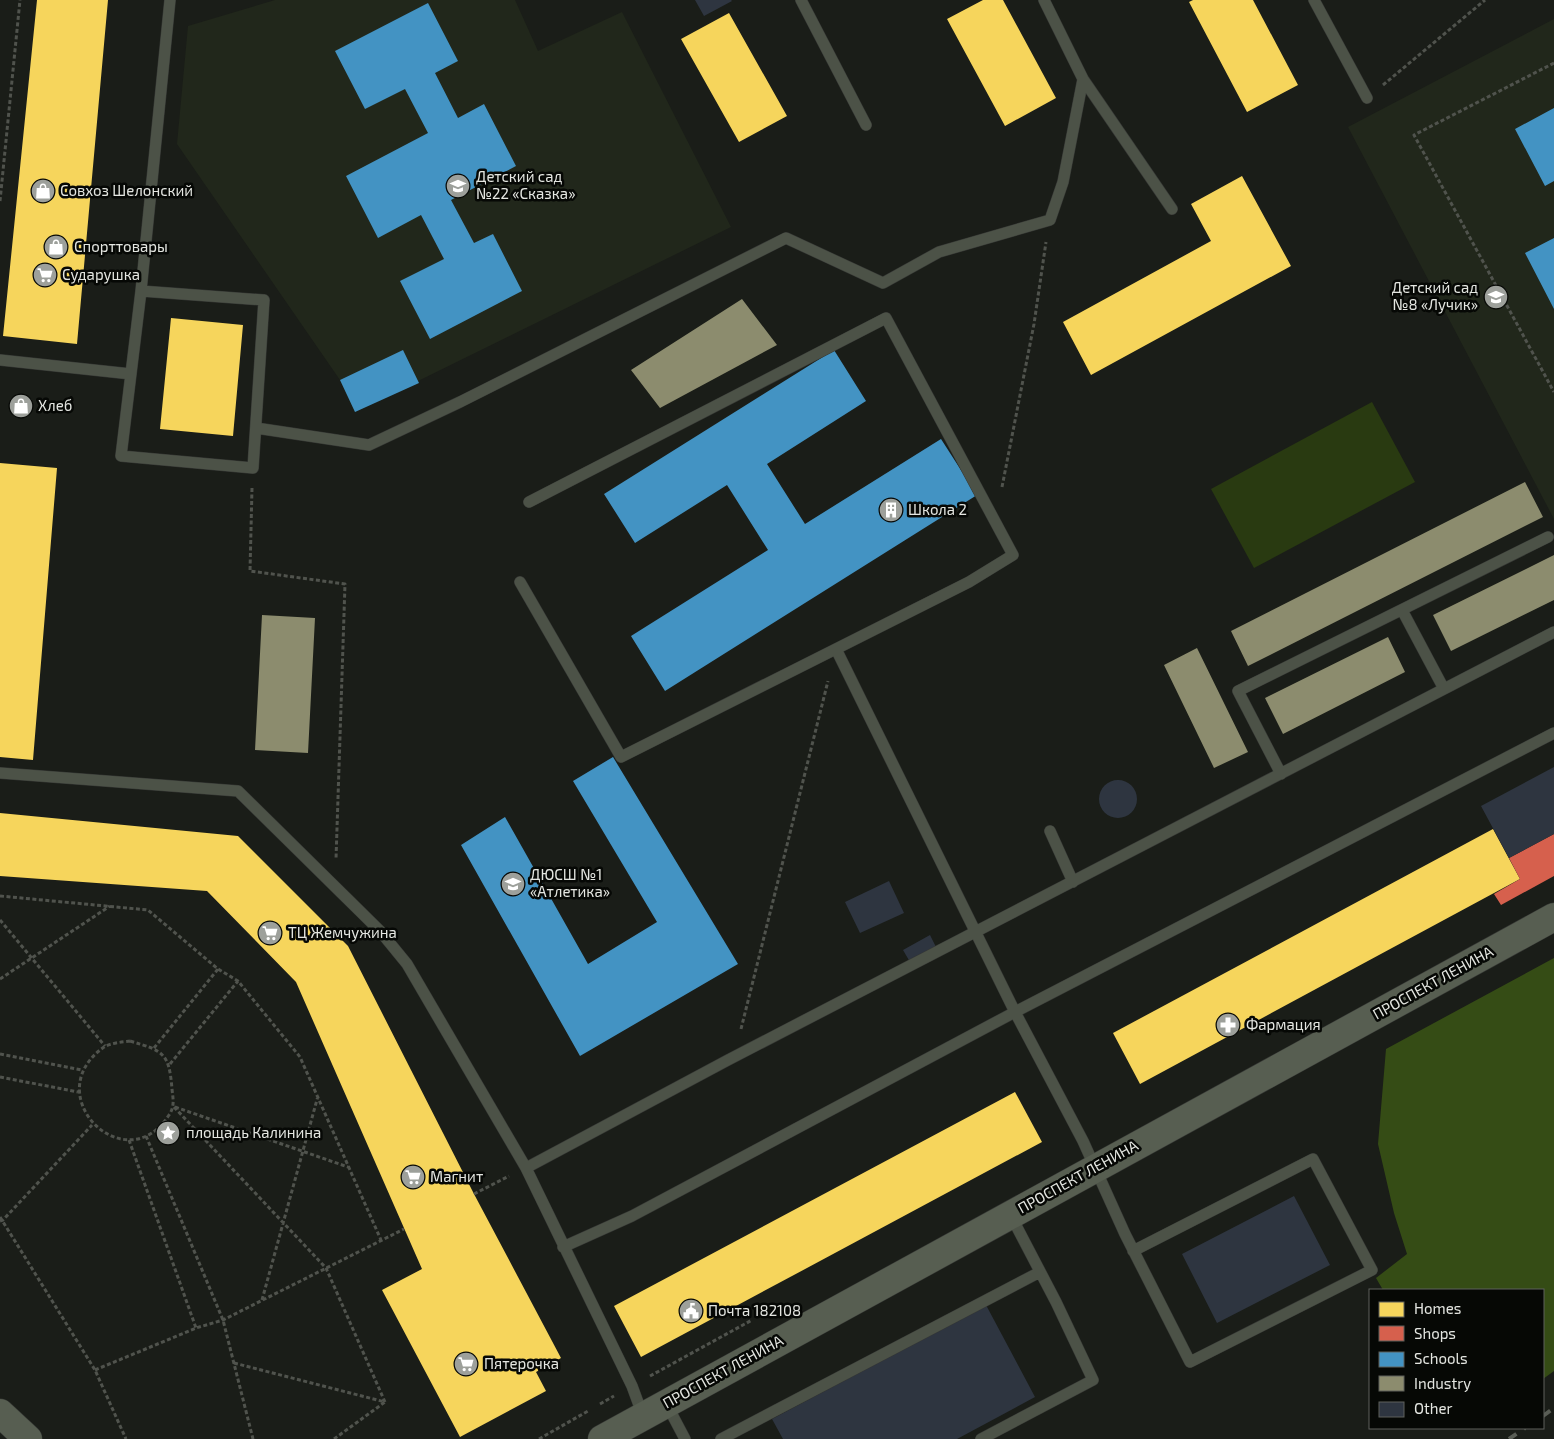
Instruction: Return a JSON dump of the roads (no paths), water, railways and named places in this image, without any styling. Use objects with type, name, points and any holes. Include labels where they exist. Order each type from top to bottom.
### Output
[{"type":"main road","name":"ПРОСПЕКТ ЛЕНИНА","points":[[602,1439],[1554,916]]},
{"type":"main road","points":[[0,1413],[28,1439]]},
{"type":"lane","points":[[141,291],[264,300],[253,468],[121,456],[141,291],[170,0]]},
{"type":"lane","points":[[801,0],[866,125]]},
{"type":"lane","points":[[1044,0],[1083,79],[1172,209]]},
{"type":"lane","points":[[1314,0],[1367,98]]},
{"type":"lane","points":[[256,428],[370,445],[460,402],[786,238],[883,283],[938,252],[1050,220],[1063,182],[1083,79]]},
{"type":"lane","points":[[520,582],[621,757],[969,582],[1013,555],[886,318],[530,502]]},
{"type":"lane","points":[[0,360],[131,374]]},
{"type":"lane","points":[[1281,774],[1238,692],[1548,537]]},
{"type":"lane","points":[[1402,610],[1444,689]]},
{"type":"lane","points":[[526,1168],[728,1060],[1554,632]]},
{"type":"lane","points":[[836,649],[1015,1012],[1096,1167],[1133,1251],[1190,1362],[1372,1270],[1313,1160],[1133,1251]]},
{"type":"lane","points":[[563,1247],[632,1216],[1015,1012],[1554,733]]},
{"type":"lane","points":[[0,773],[238,791],[380,931],[407,964],[526,1168],[632,1386],[685,1439]]},
{"type":"lane","points":[[1050,831],[1073,882]]},
{"type":"lane","points":[[981,1439],[1093,1380],[1010,1214]]},
{"type":"lane","points":[[721,1439],[1040,1272]]},
{"type":"railway","points":[[1544,1415],[1554,1408]]},
{"type":"railway","points":[[1509,1439],[1524,1429]]},
{"type":"place","name":"Детский сад №22 «Сказка»","points":[[458,186]]},
{"type":"place","name":"Совхоз Шелонский","points":[[43,191]]},
{"type":"place","name":"Спорттовары","points":[[56,247]]},
{"type":"place","name":"Сударушка","points":[[45,275]]},
{"type":"place","name":"Детский сад №8 «Лучик»","points":[[1496,297]]},
{"type":"place","name":"Хлеб","points":[[21,406]]},
{"type":"place","name":"Школа 2","points":[[891,510]]},
{"type":"place","name":"ДЮСШ №1 «Атлетика»","points":[[513,884]]},
{"type":"place","name":"ТЦ Жемчужина","points":[[270,933]]},
{"type":"place","name":"Фармация","points":[[1228,1025]]},
{"type":"place","name":"площадь Калинина","points":[[168,1133]]},
{"type":"place","name":"Магнит","points":[[413,1177]]},
{"type":"place","name":"Почта 182108","points":[[691,1311]]},
{"type":"place","name":"Пятерочка","points":[[466,1364]]}]
